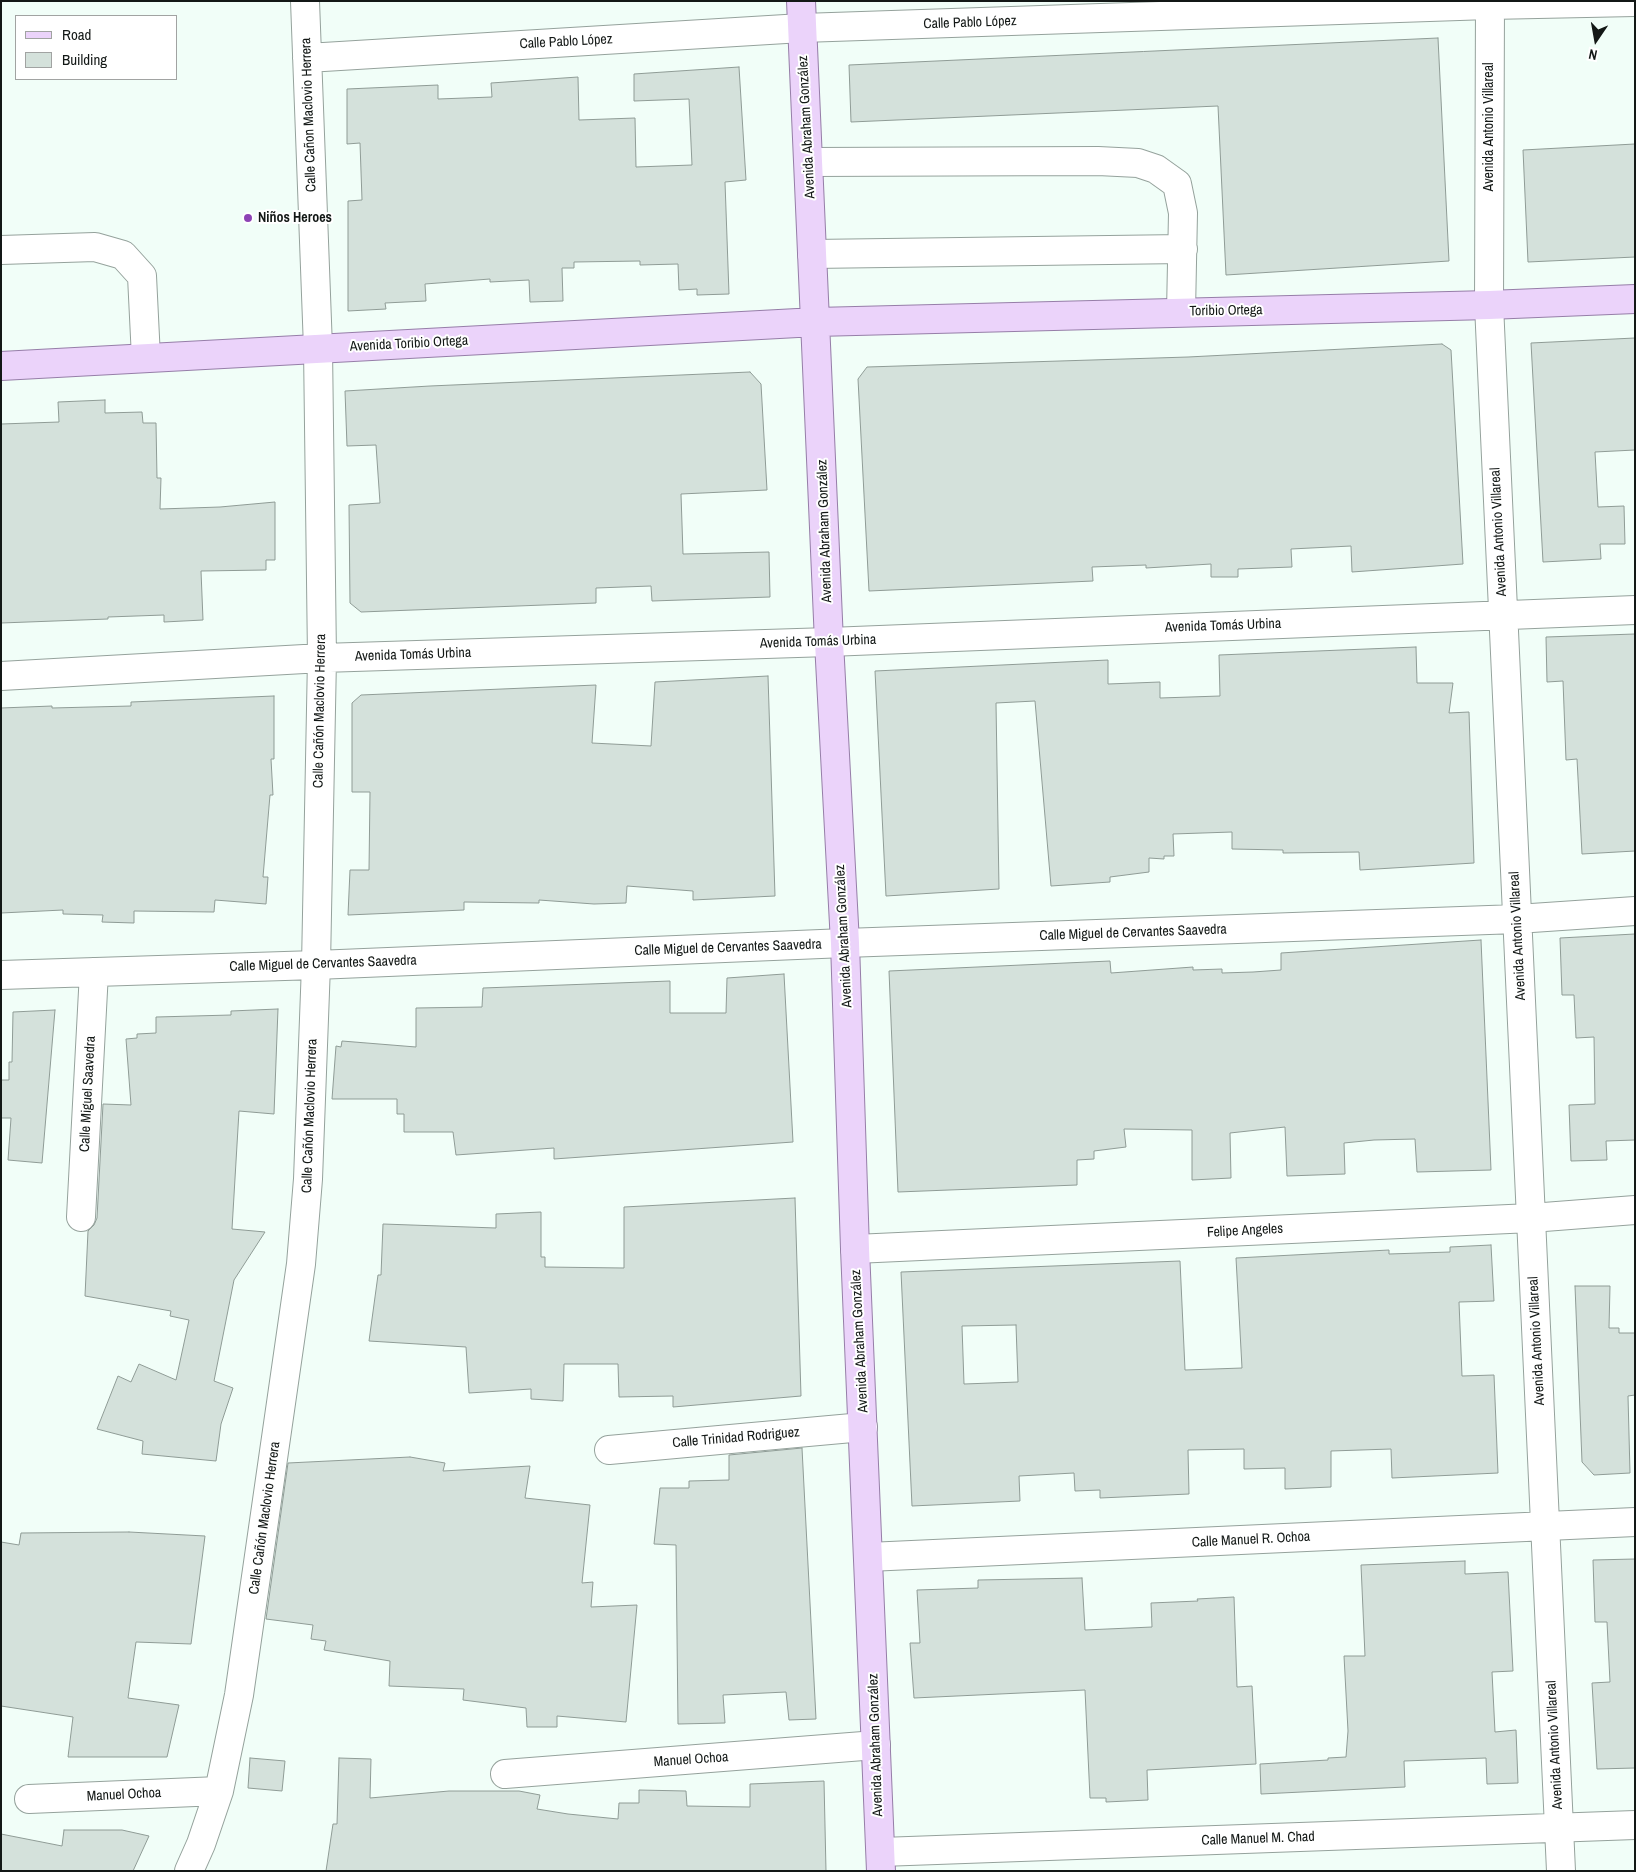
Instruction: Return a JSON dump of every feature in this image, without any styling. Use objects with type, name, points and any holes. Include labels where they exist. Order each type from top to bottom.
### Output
[{"type":"main road","name":"Avenida Abraham González","points":[[801,1],[829,642],[845,943],[881,1862]]},
{"type":"main road","name":"Toribio Ortega","points":[[816,322],[1489,305],[1635,299]]},
{"type":"main road","name":"Avenida Toribio Ortega","points":[[1,366],[816,322]]},
{"type":"street","name":"Calle Cañon Maclovio Herrera","points":[[305,1],[318,348]]},
{"type":"street","name":"Calle Pablo López","points":[[307,58],[802,28],[1489,3],[1635,2]]},
{"type":"street","name":"Avenida Antonio Villareal","points":[[1489,3],[1489,305],[1561,1871]]},
{"type":"street","points":[[809,162],[1098,161],[1138,163],[1156,170],[1177,184],[1183,213],[1181,312]]},
{"type":"street","points":[[1,250],[95,247],[124,255],[142,276],[146,358]]},
{"type":"street","points":[[812,254],[1183,249]]},
{"type":"street","name":"Calle Cañón Maclovio Herrera","points":[[189,1871],[201,1844],[218,1791],[239,1695],[301,1264],[308,1179],[316,965],[322,658],[318,348]]},
{"type":"street","name":"Avenida Tomás Urbina","points":[[1,676],[322,658],[829,642],[1635,610]]},
{"type":"street","name":"Calle Miguel de Cervantes Saavedra","points":[[1,975],[316,965],[845,943],[1517,919],[1635,911]]},
{"type":"street","name":"Calle Miguel Saavedra","points":[[82,1216],[94,972]]},
{"type":"street","name":"Felipe Angeles","points":[[856,1249],[1531,1218],[1635,1210]]},
{"type":"street","name":"Calle Trinidad Rodriguez","points":[[610,1450],[863,1427]]},
{"type":"street","name":"Calle Manuel R. Ochoa","points":[[868,1557],[1635,1522]]},
{"type":"street","name":"Manuel Ochoa","points":[[505,1774],[876,1745]]},
{"type":"street","name":"Manuel Ochoa","points":[[29,1799],[218,1791]]},
{"type":"street","name":"Calle Manuel M. Chad","points":[[881,1862],[1635,1825]]},
{"type":"building","points":[[1438,38],[1449,261],[1226,275],[1218,106],[851,122],[849,65]]},
{"type":"building","points":[[739,67],[746,180],[725,182],[729,294],[697,295],[697,289],[679,290],[678,264],[640,265],[640,261],[574,262],[574,268],[562,268],[563,301],[530,302],[529,280],[490,282],[490,279],[425,284],[426,301],[385,303],[386,309],[348,311],[348,201],[362,200],[360,143],[347,144],[347,89],[438,85],[438,99],[492,97],[491,83],[578,77],[579,120],[635,118],[636,167],[692,165],[689,99],[634,101],[634,74]]},
{"type":"building","points":[[1635,144],[1635,257],[1528,262],[1523,150]]},
{"type":"building","points":[[1635,338],[1635,450],[1595,452],[1598,507],[1624,506],[1625,544],[1600,544],[1601,559],[1543,562],[1531,343]]},
{"type":"building","points":[[1442,344],[1451,350],[1463,564],[1352,572],[1351,546],[1291,549],[1292,567],[1238,569],[1238,577],[1211,577],[1211,564],[1146,568],[1146,565],[1092,567],[1093,581],[869,591],[858,379],[867,367],[1188,357]]},
{"type":"building","points":[[750,372],[761,384],[767,490],[681,494],[683,554],[769,552],[770,597],[652,601],[651,586],[596,588],[596,603],[361,612],[350,603],[349,505],[380,503],[376,445],[347,446],[345,391]]},
{"type":"building","points":[[105,400],[105,413],[142,412],[143,423],[156,423],[157,478],[161,478],[160,509],[220,507],[275,502],[275,560],[266,560],[266,570],[201,571],[203,620],[164,622],[164,615],[1,623],[1,424],[59,422],[58,402]]},
{"type":"building","points":[[1635,634],[1635,851],[1582,854],[1577,759],[1566,760],[1563,681],[1547,682],[1546,637]]},
{"type":"building","points":[[1416,647],[1417,683],[1453,683],[1449,713],[1469,712],[1474,863],[1360,870],[1359,852],[1283,853],[1283,850],[1232,849],[1232,832],[1173,834],[1174,856],[1164,856],[1164,859],[1149,858],[1149,872],[1110,877],[1110,882],[1051,886],[1035,701],[996,703],[999,889],[886,896],[875,671],[1108,660],[1108,684],[1160,682],[1160,698],[1220,696],[1219,655]]},
{"type":"building","points":[[768,676],[775,896],[693,900],[693,891],[627,886],[626,903],[594,904],[539,900],[539,903],[464,902],[464,910],[348,915],[350,870],[369,870],[370,792],[352,792],[352,703],[361,695],[596,685],[592,743],[651,746],[655,682]]},
{"type":"building","points":[[274,696],[274,759],[271,759],[273,795],[270,795],[263,877],[268,877],[266,904],[215,900],[214,912],[134,911],[134,923],[102,922],[103,915],[63,914],[63,910],[1,913],[1,708],[131,706],[131,702]]},
{"type":"building","points":[[1635,934],[1635,1140],[1606,1141],[1607,1160],[1571,1161],[1569,1105],[1595,1104],[1594,1037],[1576,1038],[1574,995],[1562,995],[1560,938]]},
{"type":"building","points":[[1481,940],[1491,1170],[1417,1172],[1415,1139],[1374,1140],[1344,1143],[1345,1174],[1287,1176],[1285,1127],[1230,1133],[1231,1178],[1192,1180],[1192,1130],[1124,1129],[1126,1147],[1094,1151],[1094,1159],[1077,1160],[1077,1185],[898,1192],[889,971],[1110,961],[1111,973],[1193,967],[1193,970],[1222,969],[1222,973],[1253,972],[1281,970],[1281,953]]},
{"type":"building","points":[[784,974],[793,1142],[554,1159],[554,1148],[456,1155],[453,1132],[404,1132],[404,1114],[397,1114],[397,1099],[332,1099],[336,1046],[341,1047],[342,1041],[416,1047],[416,1008],[482,1007],[483,988],[670,981],[670,1013],[726,1013],[727,978]]},
{"type":"building","points":[[278,1009],[274,1114],[239,1111],[232,1229],[265,1232],[234,1280],[214,1381],[233,1388],[221,1424],[216,1461],[142,1454],[143,1441],[97,1429],[118,1376],[131,1382],[139,1364],[176,1380],[189,1320],[170,1316],[171,1311],[85,1296],[88,1231],[94,1225],[97,1218],[103,1104],[131,1105],[126,1039],[137,1038],[137,1034],[156,1033],[156,1017],[231,1015],[231,1011]]},
{"type":"building","points":[[55,1010],[42,1163],[8,1160],[11,1118],[1,1118],[1,1080],[9,1080],[9,1062],[12,1062],[13,1012]]},
{"type":"building","points":[[795,1198],[801,1396],[673,1407],[673,1396],[619,1397],[618,1364],[564,1364],[563,1401],[531,1399],[531,1389],[469,1393],[466,1347],[369,1341],[378,1275],[381,1275],[383,1224],[496,1228],[496,1214],[541,1212],[541,1257],[545,1257],[545,1267],[624,1268],[624,1207]]},
{"type":"building","points":[[1491,1245],[1494,1301],[1459,1302],[1462,1376],[1494,1375],[1498,1473],[1392,1478],[1391,1449],[1331,1451],[1331,1487],[1285,1489],[1285,1468],[1244,1469],[1244,1449],[1188,1450],[1189,1494],[1100,1498],[1100,1490],[1075,1491],[1074,1473],[1019,1476],[1020,1501],[912,1506],[901,1272],[1180,1261],[1185,1370],[1242,1368],[1236,1258],[1389,1250],[1389,1254],[1450,1252],[1450,1247]],"holes":[[[1016,1325],[1018,1382],[964,1384],[962,1326]]]},
{"type":"building","points":[[1575,1286],[1610,1286],[1609,1328],[1619,1328],[1619,1333],[1635,1333],[1635,1395],[1628,1396],[1630,1473],[1594,1475],[1582,1462]]},
{"type":"building","points":[[802,1448],[816,1719],[789,1720],[786,1692],[723,1695],[725,1723],[678,1724],[676,1545],[654,1544],[660,1488],[689,1488],[689,1481],[729,1480],[729,1455]]},
{"type":"building","points":[[410,1457],[445,1463],[443,1471],[530,1466],[525,1498],[590,1505],[582,1583],[593,1582],[591,1607],[637,1605],[626,1722],[557,1716],[557,1727],[527,1727],[526,1708],[463,1700],[464,1689],[389,1686],[390,1661],[324,1650],[326,1641],[311,1639],[313,1625],[266,1619],[288,1463]]},
{"type":"building","points":[[129,1532],[205,1536],[191,1644],[136,1642],[128,1698],[179,1705],[167,1757],[68,1757],[73,1717],[1,1706],[1,1542],[19,1545],[21,1533]]},
{"type":"building","points":[[1635,1559],[1635,1768],[1597,1769],[1592,1683],[1610,1682],[1607,1622],[1595,1622],[1593,1560]]},
{"type":"building","points":[[1465,1561],[1465,1574],[1508,1572],[1513,1671],[1492,1672],[1495,1732],[1516,1730],[1518,1783],[1487,1784],[1486,1758],[1404,1761],[1405,1787],[1261,1794],[1260,1764],[1328,1760],[1328,1758],[1346,1757],[1348,1731],[1344,1656],[1365,1656],[1361,1565]]},
{"type":"building","points":[[1082,1578],[1085,1630],[1152,1627],[1151,1603],[1234,1597],[1237,1687],[1252,1686],[1256,1764],[1147,1770],[1148,1800],[1106,1802],[1106,1798],[1090,1798],[1085,1690],[914,1698],[910,1643],[920,1643],[917,1590],[978,1588],[978,1580]]},
{"type":"building","points":[[250,1758],[285,1761],[282,1791],[248,1788]]},
{"type":"building","points":[[339,1758],[371,1759],[370,1798],[449,1791],[519,1791],[540,1795],[537,1809],[618,1819],[619,1803],[639,1803],[639,1790],[686,1791],[687,1806],[750,1807],[750,1784],[824,1781],[826,1871],[326,1871],[333,1824],[337,1824]]},
{"type":"building","points":[[64,1830],[122,1830],[149,1836],[133,1871],[1,1871],[1,1834],[62,1846]]},
{"type":"place","name":"Niños Heroes","points":[[248,218]]}]
